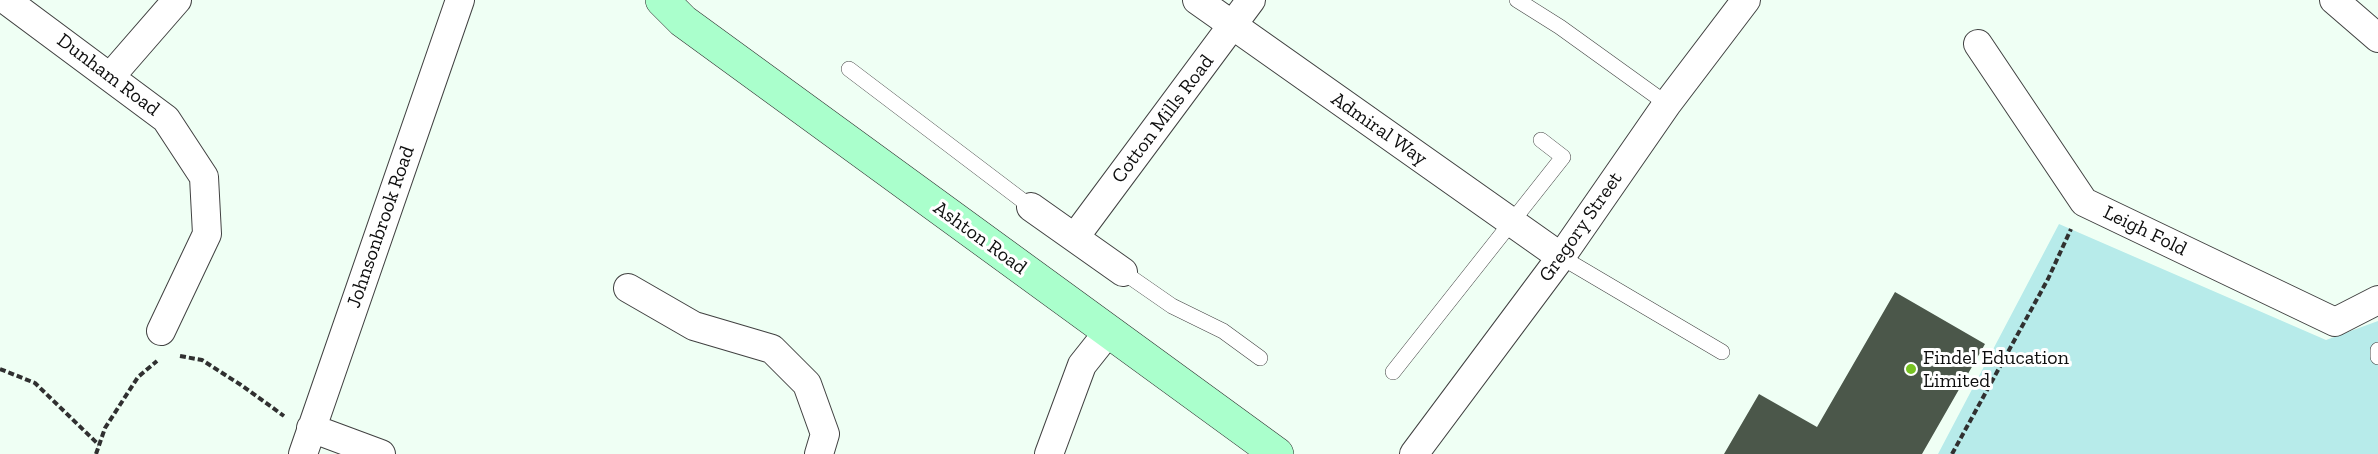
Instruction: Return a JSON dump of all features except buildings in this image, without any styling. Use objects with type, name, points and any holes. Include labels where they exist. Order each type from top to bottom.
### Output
[{"type":"main road","name":"Ashton Road","points":[[675,7],[1108,331],[1277,454]]},
{"type":"street","name":"Dunham Road","points":[[6,0],[166,119],[204,177],[207,234],[161,331]]},
{"type":"street","points":[[110,77],[177,0]]},
{"type":"street","name":"Johnsonbrook Road","points":[[300,433],[460,0]]},
{"type":"street","name":"Admiral Way","points":[[1197,0],[1561,257]]},
{"type":"street","name":"Cotton Mills Road","points":[[1075,237],[1251,0]]},
{"type":"street","name":"Gregory Street","points":[[1414,454],[1561,257],[1667,104],[1746,0]]},
{"type":"street","points":[[2334,0],[2378,38]]},
{"type":"street","name":"Leigh Fold","points":[[1978,44],[2084,202],[2335,322],[2378,300]]},
{"type":"street","points":[[1031,207],[1123,272]]},
{"type":"street","points":[[628,288],[694,326],[772,349],[807,384],[825,434],[819,454]]},
{"type":"street","points":[[1049,454],[1082,364],[1108,331]]},
{"type":"street","points":[[300,433],[381,454]]},
{"type":"lane","points":[[1517,0],[1560,27],[1667,104]]},
{"type":"lane","points":[[849,69],[1031,207]]},
{"type":"lane","points":[[1394,372],[1563,158],[1541,140]]},
{"type":"lane","points":[[1561,257],[1722,352]]},
{"type":"lane","points":[[1123,272],[1172,306],[1223,331],[1260,358]]},
{"type":"lane","points":[[2378,350],[2378,357]]},
{"type":"path","points":[[1952,454],[2048,279],[2084,202]]},
{"type":"path","points":[[179,356],[202,360],[241,385],[300,433]]},
{"type":"path","points":[[96,454],[105,428],[138,377],[160,360]]},
{"type":"path","points":[[0,369],[35,383],[99,445]]},
{"type":"shaded area","points":[[2059,224],[2326,340],[2378,321],[2378,454],[1938,454]]},
{"type":"place","name":"Findel Education Limited","points":[[1911,369]]}]
